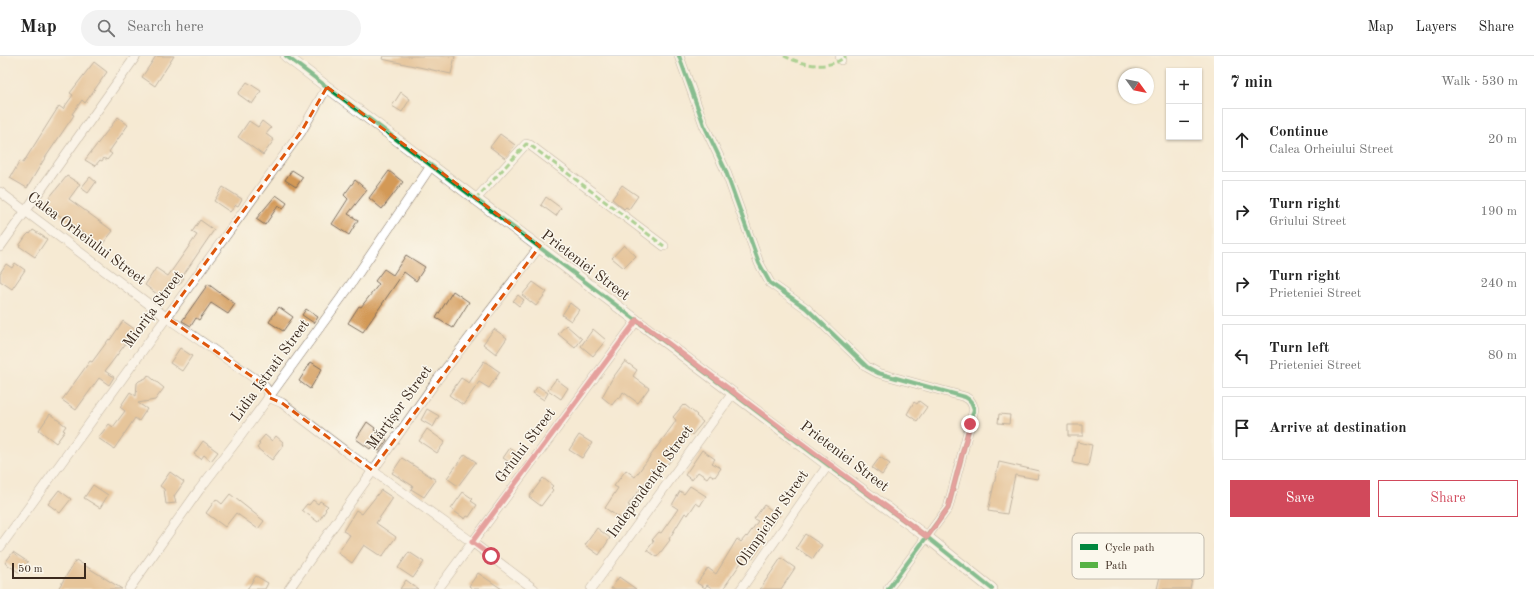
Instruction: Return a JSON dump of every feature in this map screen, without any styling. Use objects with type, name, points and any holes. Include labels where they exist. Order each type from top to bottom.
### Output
[{"type":"street","points":[[0,247],[136,56]]},
{"type":"street","name":"Prieteniei Street","points":[[286,56],[475,200],[540,246],[828,465],[927,537],[992,589]]},
{"type":"street","points":[[679,56],[704,125],[725,169],[759,263],[770,283],[806,308],[867,367],[878,373],[965,397],[970,399],[972,403],[974,409],[948,508],[888,589]]},
{"type":"street","name":"Miorița Street","points":[[0,547],[301,132],[328,87]]},
{"type":"street","points":[[475,200],[526,144],[530,145],[664,246]]},
{"type":"street","name":"Lidia Istrati Street","points":[[129,589],[199,490],[239,438],[349,287],[431,166]]},
{"type":"street","name":"Calea Orheiului Street","points":[[0,192],[166,317],[257,380],[265,387],[269,396],[282,403],[534,589]]},
{"type":"street","name":"Mărțișor Street","points":[[289,589],[437,380],[540,246]]},
{"type":"street","name":"Grîului Street","points":[[438,589],[637,320]]},
{"type":"street","name":"Independenței Street","points":[[591,589],[733,392]]},
{"type":"street","name":"Olimpicilor Street","points":[[741,589],[828,465]]},
{"type":"highlighted area","points":[[327,87],[540,246],[372,470],[282,403],[268,397],[270,394],[257,380],[166,317],[301,132]]},
{"type":"building","points":[[156,56],[174,56],[155,86],[142,77]]},
{"type":"building","points":[[383,56],[455,56],[451,74],[382,59]]},
{"type":"building","points":[[94,62],[107,72],[85,103],[82,100],[72,114],[74,115],[27,188],[10,178],[20,161],[23,163],[59,106],[63,109],[73,95],[70,93]]},
{"type":"building","points":[[247,82],[261,91],[252,104],[238,94]]},
{"type":"building","points":[[401,92],[410,99],[402,112],[392,106]]},
{"type":"building","points":[[118,117],[128,125],[109,152],[112,154],[107,160],[104,158],[102,161],[100,160],[95,166],[85,160]]},
{"type":"building","points":[[249,121],[258,127],[262,121],[271,128],[266,134],[274,140],[263,155],[238,137]]},
{"type":"building","points":[[500,134],[515,145],[505,158],[490,147]]},
{"type":"building","points":[[292,170],[303,177],[296,187],[285,180]]},
{"type":"building","points":[[389,171],[403,182],[382,209],[369,198]]},
{"type":"building","points":[[67,176],[80,184],[69,199],[113,231],[101,246],[44,204]]},
{"type":"building","points":[[90,177],[96,182],[88,193],[81,188]]},
{"type":"building","points":[[355,180],[367,190],[348,214],[358,220],[349,235],[332,224],[348,199],[344,195]]},
{"type":"building","points":[[622,185],[638,196],[629,209],[626,207],[624,209],[612,199]]},
{"type":"building","points":[[223,187],[242,199],[238,206],[236,205],[230,212],[214,201]]},
{"type":"building","points":[[276,195],[287,203],[283,209],[278,206],[265,225],[256,219]]},
{"type":"building","points":[[546,197],[561,208],[556,216],[541,205]]},
{"type":"building","points":[[200,220],[214,230],[182,277],[184,278],[179,285],[174,281],[162,298],[145,285],[156,268],[168,276],[197,235],[192,232]]},
{"type":"building","points":[[33,230],[47,239],[35,257],[19,246],[26,236]]},
{"type":"building","points":[[624,245],[636,256],[624,268],[612,258]]},
{"type":"building","points":[[406,255],[425,267],[416,281],[404,272],[363,332],[348,323],[359,306],[361,307],[379,284],[375,281],[384,269],[393,275]]},
{"type":"building","points":[[15,263],[25,270],[12,289],[0,281],[0,273],[6,264],[12,268]]},
{"type":"building","points":[[533,282],[547,292],[536,306],[522,295]]},
{"type":"building","points":[[208,284],[235,304],[228,314],[211,303],[199,320],[196,318],[191,326],[182,321]]},
{"type":"building","points":[[453,291],[469,302],[453,328],[436,318]]},
{"type":"building","points":[[518,295],[524,300],[519,306],[513,301]]},
{"type":"building","points":[[570,303],[579,310],[571,321],[562,315]]},
{"type":"building","points":[[279,307],[293,317],[283,331],[269,322]]},
{"type":"building","points":[[306,309],[318,317],[314,323],[302,315]]},
{"type":"building","points":[[123,321],[136,330],[105,371],[114,377],[109,385],[99,378],[76,410],[62,400],[90,361],[92,362]]},
{"type":"building","points":[[566,325],[582,339],[575,348],[558,334]]},
{"type":"building","points":[[494,329],[507,338],[496,354],[483,344]]},
{"type":"building","points":[[593,329],[606,340],[593,356],[581,346]]},
{"type":"building","points":[[180,348],[192,356],[182,371],[170,363]]},
{"type":"building","points":[[484,361],[500,372],[489,388],[479,382],[463,405],[449,395],[461,378],[469,383]]},
{"type":"building","points":[[625,361],[637,370],[633,376],[649,388],[638,403],[623,392],[620,398],[618,397],[612,405],[602,397],[612,379]]},
{"type":"building","points":[[311,362],[322,369],[310,389],[299,381]]},
{"type":"building","points":[[148,375],[164,388],[155,400],[138,403],[147,409],[139,421],[135,418],[114,449],[98,438],[109,424],[113,427],[125,411],[120,407],[130,392],[136,396],[137,383],[146,378]]},
{"type":"building","points":[[556,379],[568,388],[561,399],[548,390]]},
{"type":"building","points":[[538,386],[548,393],[544,400],[533,393]]},
{"type":"building","points":[[919,401],[927,407],[917,421],[907,414],[914,402],[917,404]]},
{"type":"building","points":[[683,405],[697,415],[696,416],[703,422],[692,435],[690,433],[655,480],[650,476],[628,505],[630,506],[621,519],[605,508],[618,488],[614,486],[626,470],[635,477],[673,425],[676,420],[673,417]]},
{"type":"building","points":[[427,409],[439,416],[433,427],[421,420]]},
{"type":"building","points":[[50,414],[66,426],[63,430],[65,431],[56,443],[39,430]]},
{"type":"building","points":[[999,414],[1010,415],[1009,424],[998,423]]},
{"type":"building","points":[[367,422],[375,428],[374,430],[387,440],[379,451],[372,446],[370,449],[356,439]]},
{"type":"building","points":[[1068,425],[1083,425],[1083,436],[1068,436]]},
{"type":"building","points":[[427,429],[445,442],[437,453],[419,441]]},
{"type":"building","points":[[265,435],[272,441],[276,436],[283,442],[282,447],[272,460],[257,448],[260,444],[258,443]]},
{"type":"building","points":[[579,435],[592,443],[582,458],[569,450]]},
{"type":"building","points":[[203,441],[218,452],[211,461],[204,455],[201,459],[194,454]]},
{"type":"building","points":[[1077,442],[1092,445],[1088,466],[1073,463]]},
{"type":"building","points":[[510,448],[522,457],[515,466],[503,458]]},
{"type":"building","points":[[702,450],[715,459],[712,463],[721,468],[715,477],[710,474],[707,478],[698,472],[692,480],[685,475]]},
{"type":"building","points":[[465,454],[476,462],[458,486],[447,478]]},
{"type":"building","points":[[880,457],[890,464],[882,475],[872,468]]},
{"type":"building","points":[[402,458],[436,480],[424,497],[411,489],[413,486],[392,473]]},
{"type":"building","points":[[999,462],[1039,471],[1037,479],[1015,475],[1007,514],[988,511]]},
{"type":"building","points":[[170,472],[184,482],[174,496],[176,503],[166,504],[164,489],[160,486]]},
{"type":"building","points":[[543,478],[553,486],[551,488],[553,490],[541,506],[529,497]]},
{"type":"building","points":[[93,485],[108,495],[100,508],[84,498]]},
{"type":"building","points":[[690,486],[706,496],[700,506],[696,503],[688,515],[685,513],[669,539],[670,540],[657,557],[647,550],[654,541],[652,540],[659,532],[661,533],[678,509],[672,505],[680,491],[684,494]]},
{"type":"building","points":[[59,490],[71,499],[60,513],[48,504]]},
{"type":"building","points":[[381,490],[393,498],[376,523],[396,537],[382,557],[364,545],[352,563],[338,553],[350,535],[343,531],[356,510],[362,514]]},
{"type":"building","points":[[463,492],[473,499],[471,501],[477,505],[469,517],[467,516],[465,519],[451,509]]},
{"type":"building","points":[[230,494],[264,521],[258,529],[236,513],[225,527],[206,513],[216,499],[222,504]]},
{"type":"building","points":[[313,500],[318,504],[320,501],[328,506],[318,522],[302,510]]},
{"type":"building","points":[[764,505],[779,515],[762,538],[763,542],[753,558],[747,554],[723,589],[713,589],[707,585],[705,588],[697,583],[708,568],[716,574],[737,539],[741,542],[746,536],[747,537],[758,521],[754,519]]},
{"type":"building","points":[[597,528],[610,538],[599,555],[585,545]]},
{"type":"building","points":[[805,534],[822,545],[813,559],[796,548]]},
{"type":"building","points":[[13,552],[28,562],[20,573],[5,563]]},
{"type":"building","points":[[409,552],[424,562],[413,578],[398,568]]},
{"type":"building","points":[[781,558],[795,568],[781,589],[760,589]]},
{"type":"building","points":[[76,560],[122,589],[58,589]]},
{"type":"building","points":[[478,573],[502,589],[473,589],[469,586]]},
{"type":"building","points":[[256,576],[268,583],[265,589],[247,589]]},
{"type":"building","points":[[619,577],[636,589],[611,589]]},
{"type":"building","points":[[1159,579],[1192,579],[1190,589],[1157,589]]},
{"type":"building","points":[[406,580],[418,589],[400,589]]},
{"type":"marked path","points":[[784,56],[799,62],[816,65],[832,64],[846,56]]},
{"type":"marked path","points":[[475,200],[526,144],[530,145],[664,246]]},
{"type":"cycle path","points":[[286,56],[828,465],[927,537],[992,589]]},
{"type":"cycle path","points":[[679,56],[704,125],[725,169],[759,263],[770,283],[806,308],[867,367],[878,373],[965,397],[973,405],[974,409],[948,508],[888,589]]},
{"type":"route","points":[[491,556],[472,542],[637,320],[828,465],[927,537],[948,508],[970,424]]}]
